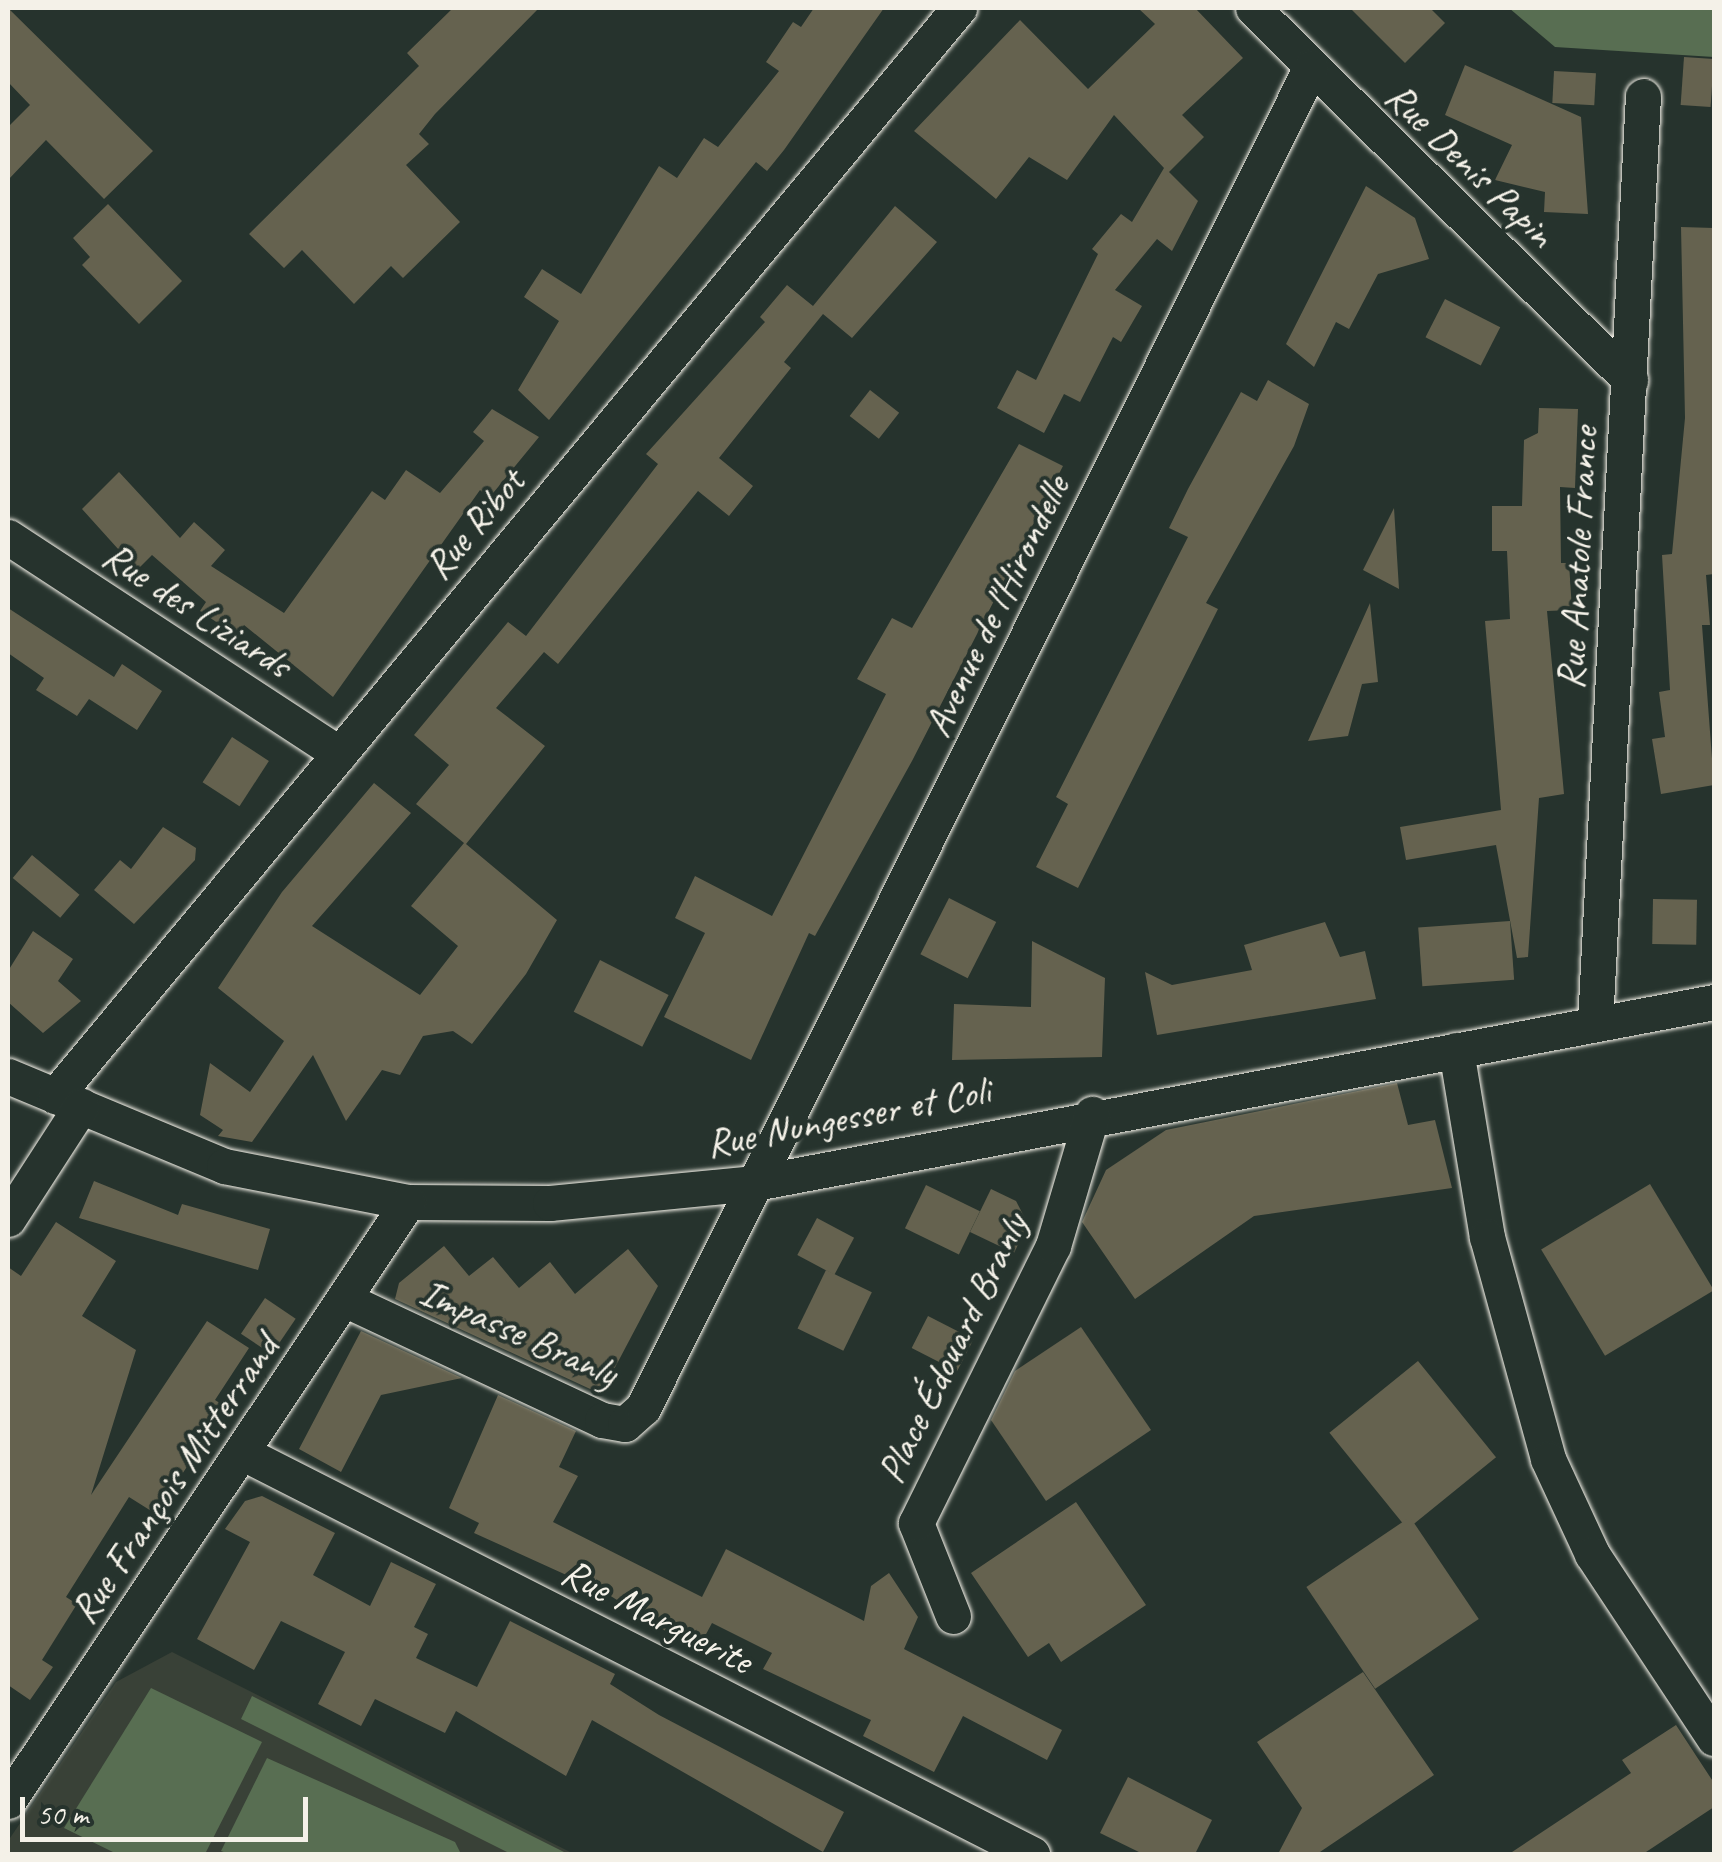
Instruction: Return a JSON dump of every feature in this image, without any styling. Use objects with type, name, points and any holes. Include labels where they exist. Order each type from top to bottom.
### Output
[{"type":"street","name":"Rue Ribot","points":[[8,1219],[68,1101],[339,754],[959,8]]},
{"type":"street","name":"Rue Denis Papin","points":[[1254,8],[1630,380]]},
{"type":"street","name":"Avenue de l'Hirondelle","points":[[756,1183],[1311,66]]},
{"type":"street","name":"Rue Anatole France","points":[[1595,1024],[1643,96]]},
{"type":"street","name":"Rue des Liziards","points":[[8,536],[339,754]]},
{"type":"street","name":"Rue Nungesser et Coli","points":[[8,1076],[224,1166],[408,1202],[550,1204],[756,1183],[1092,1114],[1714,1002]]},
{"type":"street","points":[[1456,1050],[1487,1238],[1548,1459],[1592,1554],[1714,1738]]},
{"type":"street","name":"Place Édouard Branly","points":[[953,1616],[916,1522],[1052,1246],[1092,1114]]},
{"type":"street","name":"Impasse Branly","points":[[346,1300],[625,1424],[642,1408],[756,1183]]},
{"type":"street","name":"Rue François Mitterrand","points":[[8,1801],[244,1454],[408,1202]]},
{"type":"street","name":"Rue Marguerite","points":[[244,1454],[1032,1854]]},
{"type":"shaded area","points":[[172,1652],[574,1854],[8,1854],[8,1841],[116,1682]]},
{"type":"green space","points":[[1509,8],[1714,8],[1714,57],[1555,47]]},
{"type":"green space","points":[[151,1688],[262,1742],[205,1854],[117,1854],[64,1828]]},
{"type":"green space","points":[[252,1696],[568,1854],[511,1854],[241,1719]]},
{"type":"green space","points":[[267,1758],[455,1842],[461,1854],[221,1851]]},
{"type":"building","points":[[8,8],[153,151],[104,199],[46,140],[8,180],[8,127],[30,105],[8,82]]},
{"type":"building","points":[[453,8],[539,8],[435,114],[419,134],[429,144],[406,165],[460,222],[403,278],[391,266],[354,304],[302,250],[284,268],[249,234],[419,66],[407,53]]},
{"type":"building","points":[[814,8],[884,8],[767,171],[756,162],[549,420],[518,390],[559,321],[524,297],[542,269],[581,294],[659,166],[677,178],[704,138],[718,147],[779,71],[766,62],[793,22],[801,27]]},
{"type":"building","points":[[1138,8],[1195,8],[1243,58],[1182,115],[1204,137],[1169,172],[1198,201],[1172,251],[1157,239],[1115,290],[1142,306],[1121,342],[1113,337],[1080,402],[1064,394],[1044,433],[997,408],[1017,370],[1036,380],[1098,254],[1092,249],[1121,214],[1132,222],[1164,168],[1114,115],[1067,180],[1029,157],[996,199],[914,131],[1020,20],[1088,89],[1155,24]]},
{"type":"building","points":[[1350,8],[1430,8],[1445,23],[1405,63]]},
{"type":"building","points":[[1684,57],[1714,59],[1711,107],[1681,105]]},
{"type":"building","points":[[1465,65],[1581,117],[1588,214],[1544,212],[1545,192],[1495,180],[1512,145],[1445,115]]},
{"type":"building","points":[[1554,71],[1596,73],[1594,105],[1552,103]]},
{"type":"building","points":[[1366,186],[1415,218],[1429,259],[1378,274],[1349,329],[1336,322],[1314,367],[1286,344]]},
{"type":"building","points":[[108,204],[182,281],[139,324],[82,265],[90,257],[73,238]]},
{"type":"building","points":[[895,206],[937,242],[852,338],[823,314],[784,362],[791,368],[719,458],[753,486],[729,516],[698,491],[558,664],[544,652],[496,708],[545,746],[466,844],[557,920],[526,974],[472,1044],[453,1031],[423,1036],[400,1075],[382,1070],[346,1121],[313,1055],[252,1142],[218,1136],[223,1130],[200,1115],[210,1063],[250,1092],[284,1041],[218,988],[282,892],[374,783],[411,813],[312,926],[420,995],[458,946],[411,906],[464,843],[416,804],[449,765],[414,735],[508,622],[526,636],[658,464],[646,454],[765,322],[760,317],[787,285],[813,306]]},
{"type":"building","points":[[1681,227],[1714,228],[1714,574],[1706,575],[1710,625],[1702,625],[1714,785],[1661,794],[1652,739],[1665,737],[1659,692],[1670,690],[1662,555],[1672,554],[1685,418]]},
{"type":"building","points":[[1445,299],[1500,327],[1481,365],[1425,337]]},
{"type":"building","points":[[1268,380],[1309,404],[1294,446],[1206,603],[1218,609],[1078,888],[1036,867],[1068,804],[1056,797],[1188,537],[1169,528],[1188,489],[1241,392],[1257,401]]},
{"type":"building","points":[[870,390],[899,413],[879,439],[850,416]]},
{"type":"building","points":[[1539,408],[1578,409],[1575,488],[1560,487],[1561,563],[1569,563],[1572,610],[1547,611],[1564,794],[1539,798],[1528,957],[1517,958],[1496,845],[1406,860],[1400,827],[1501,810],[1485,621],[1510,619],[1507,551],[1492,551],[1492,506],[1522,506],[1524,440],[1538,433]]},
{"type":"building","points":[[492,409],[539,437],[489,498],[480,490],[333,697],[244,625],[237,636],[200,611],[206,602],[152,555],[137,570],[82,509],[119,472],[180,538],[194,522],[225,550],[211,566],[284,613],[372,491],[385,500],[406,470],[440,493],[484,441],[473,432]]},
{"type":"building","points":[[1019,444],[1063,466],[912,761],[815,936],[809,933],[751,1060],[664,1017],[705,933],[675,918],[695,876],[772,916],[886,694],[857,679],[892,618],[912,628]]},
{"type":"building","points":[[1394,508],[1399,589],[1363,570]]},
{"type":"building","points":[[1370,603],[1378,682],[1362,684],[1348,736],[1308,741]]},
{"type":"building","points":[[8,608],[114,677],[122,664],[162,691],[137,730],[89,699],[77,716],[36,690],[44,678],[8,653]]},
{"type":"building","points":[[232,737],[269,761],[239,806],[203,782]]},
{"type":"building","points":[[163,827],[196,848],[195,860],[134,924],[94,890],[120,860],[131,869]]},
{"type":"building","points":[[32,855],[79,895],[60,918],[13,878]]},
{"type":"building","points":[[949,898],[996,922],[968,978],[920,954]]},
{"type":"building","points":[[1653,899],[1697,900],[1696,945],[1652,944]]},
{"type":"building","points":[[1510,921],[1514,980],[1422,986],[1418,927]]},
{"type":"building","points":[[1325,922],[1340,957],[1365,951],[1376,999],[1157,1035],[1145,972],[1172,985],[1252,970],[1244,945]]},
{"type":"building","points":[[33,931],[73,959],[58,981],[81,1001],[43,1033],[8,1002],[8,971]]},
{"type":"building","points":[[1032,941],[1105,978],[1102,1057],[952,1060],[954,1004],[1031,1007]]},
{"type":"building","points":[[600,960],[669,995],[642,1047],[574,1012]]},
{"type":"building","points":[[1397,1083],[1408,1125],[1435,1120],[1452,1188],[1254,1216],[1135,1299],[1082,1222],[1106,1170],[1166,1130]]},
{"type":"building","points":[[94,1181],[178,1215],[182,1204],[270,1229],[258,1270],[79,1218]]},
{"type":"building","points":[[1650,1184],[1714,1290],[1605,1356],[1541,1249]]},
{"type":"building","points":[[926,1185],[980,1211],[959,1254],[905,1228]]},
{"type":"building","points":[[991,1189],[1016,1201],[1028,1224],[1014,1253],[970,1232]]},
{"type":"building","points":[[817,1218],[854,1238],[834,1275],[797,1255]]},
{"type":"building","points":[[56,1222],[116,1261],[82,1316],[136,1350],[91,1495],[207,1321],[249,1348],[215,1400],[226,1407],[156,1514],[129,1497],[66,1597],[77,1604],[42,1660],[53,1667],[30,1700],[8,1685],[8,1267],[21,1276]]},
{"type":"building","points":[[444,1246],[469,1276],[493,1257],[519,1288],[550,1262],[575,1294],[628,1249],[658,1286],[601,1394],[395,1299],[399,1283]]},
{"type":"building","points":[[826,1270],[872,1292],[843,1351],[798,1328]]},
{"type":"building","points":[[265,1298],[296,1319],[272,1354],[241,1334]]},
{"type":"building","points":[[928,1316],[973,1339],[957,1371],[912,1348]]},
{"type":"building","points":[[1081,1327],[1151,1430],[1046,1501],[991,1420],[1015,1371]]},
{"type":"building","points":[[361,1331],[462,1378],[381,1395],[341,1472],[299,1449]]},
{"type":"building","points":[[1418,1361],[1496,1457],[1407,1529],[1329,1433]]},
{"type":"building","points":[[498,1395],[576,1431],[559,1467],[578,1476],[553,1522],[702,1597],[726,1549],[864,1621],[871,1586],[889,1573],[918,1617],[904,1649],[1062,1730],[1047,1760],[963,1716],[934,1772],[863,1736],[871,1720],[763,1669],[772,1653],[712,1623],[697,1651],[606,1593],[474,1533],[479,1523],[449,1508]]},
{"type":"building","points":[[262,1496],[335,1533],[313,1575],[370,1606],[391,1562],[436,1584],[414,1627],[428,1634],[416,1658],[477,1687],[510,1621],[615,1674],[610,1684],[659,1715],[844,1812],[823,1852],[592,1720],[566,1776],[456,1711],[445,1733],[375,1699],[361,1726],[318,1704],[345,1652],[281,1621],[254,1670],[197,1639],[250,1542],[225,1529],[245,1501]]},
{"type":"building","points":[[1076,1502],[1146,1605],[1061,1662],[1049,1643],[1028,1657],[971,1573]]},
{"type":"building","points":[[1410,1517],[1479,1619],[1375,1689],[1306,1587]]},
{"type":"building","points":[[1363,1672],[1434,1775],[1317,1854],[1278,1854],[1302,1808],[1257,1742]]},
{"type":"building","points":[[1676,1725],[1714,1783],[1714,1807],[1643,1854],[1509,1854],[1631,1773],[1622,1760]]},
{"type":"building","points":[[1128,1777],[1212,1820],[1195,1854],[1143,1854],[1100,1833]]}]
